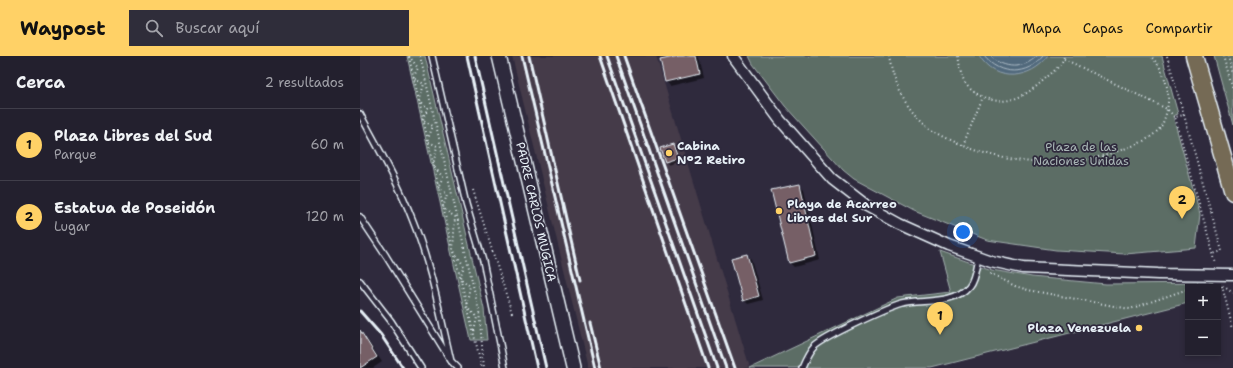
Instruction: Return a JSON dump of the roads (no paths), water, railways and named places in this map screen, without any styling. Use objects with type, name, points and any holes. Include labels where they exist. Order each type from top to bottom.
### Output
[{"type":"main road","points":[[1194,56],[1233,192]]},
{"type":"street","name":"PADRE CARLOS MUGICA","points":[[499,56],[573,368]]},
{"type":"street","points":[[733,56],[780,120],[813,160],[850,194],[900,224],[978,257],[1007,265],[1048,270],[1233,275]]},
{"type":"lane","points":[[432,56],[466,204],[482,261],[505,368]]},
{"type":"lane","points":[[360,114],[378,146],[413,220],[435,288],[451,362]]},
{"type":"lane","points":[[360,217],[386,256],[451,362],[458,368]]},
{"type":"lane","points":[[802,368],[813,348],[831,336],[902,304],[948,299],[958,295],[969,286],[975,272],[978,257]]},
{"type":"lane","points":[[360,281],[392,321],[421,368]]},
{"type":"water","points":[[979,56],[1048,56],[1033,70],[1013,75],[994,71],[986,65]]},
{"type":"railway","points":[[467,56],[537,368]]},
{"type":"railway","points":[[475,56],[546,368]]},
{"type":"railway","points":[[522,56],[595,368]]},
{"type":"railway","points":[[529,56],[580,280]]},
{"type":"railway","points":[[600,56],[708,368]]},
{"type":"railway","points":[[607,56],[717,368]]},
{"type":"railway","points":[[616,56],[726,368]]},
{"type":"railway","points":[[624,56],[735,368]]},
{"type":"railway","points":[[360,311],[381,335],[403,368]]},
{"type":"railway","points":[[590,323],[601,368]]},
{"type":"place","name":"Cabina N°2 Retiro","points":[[669,153]]},
{"type":"place","name":"Playa de Acarreo Libres del Sur","points":[[779,211]]},
{"type":"place","name":"Estatua de Poseidón","points":[[1182,219]]},
{"type":"place","name":"Plaza Venezuela","points":[[1139,328]]},
{"type":"place","name":"Plaza Libres del Sud","points":[[940,335]]},
{"type":"park label","name":"Plaza de las Naciones Unidas","points":[[1081,154]]}]
